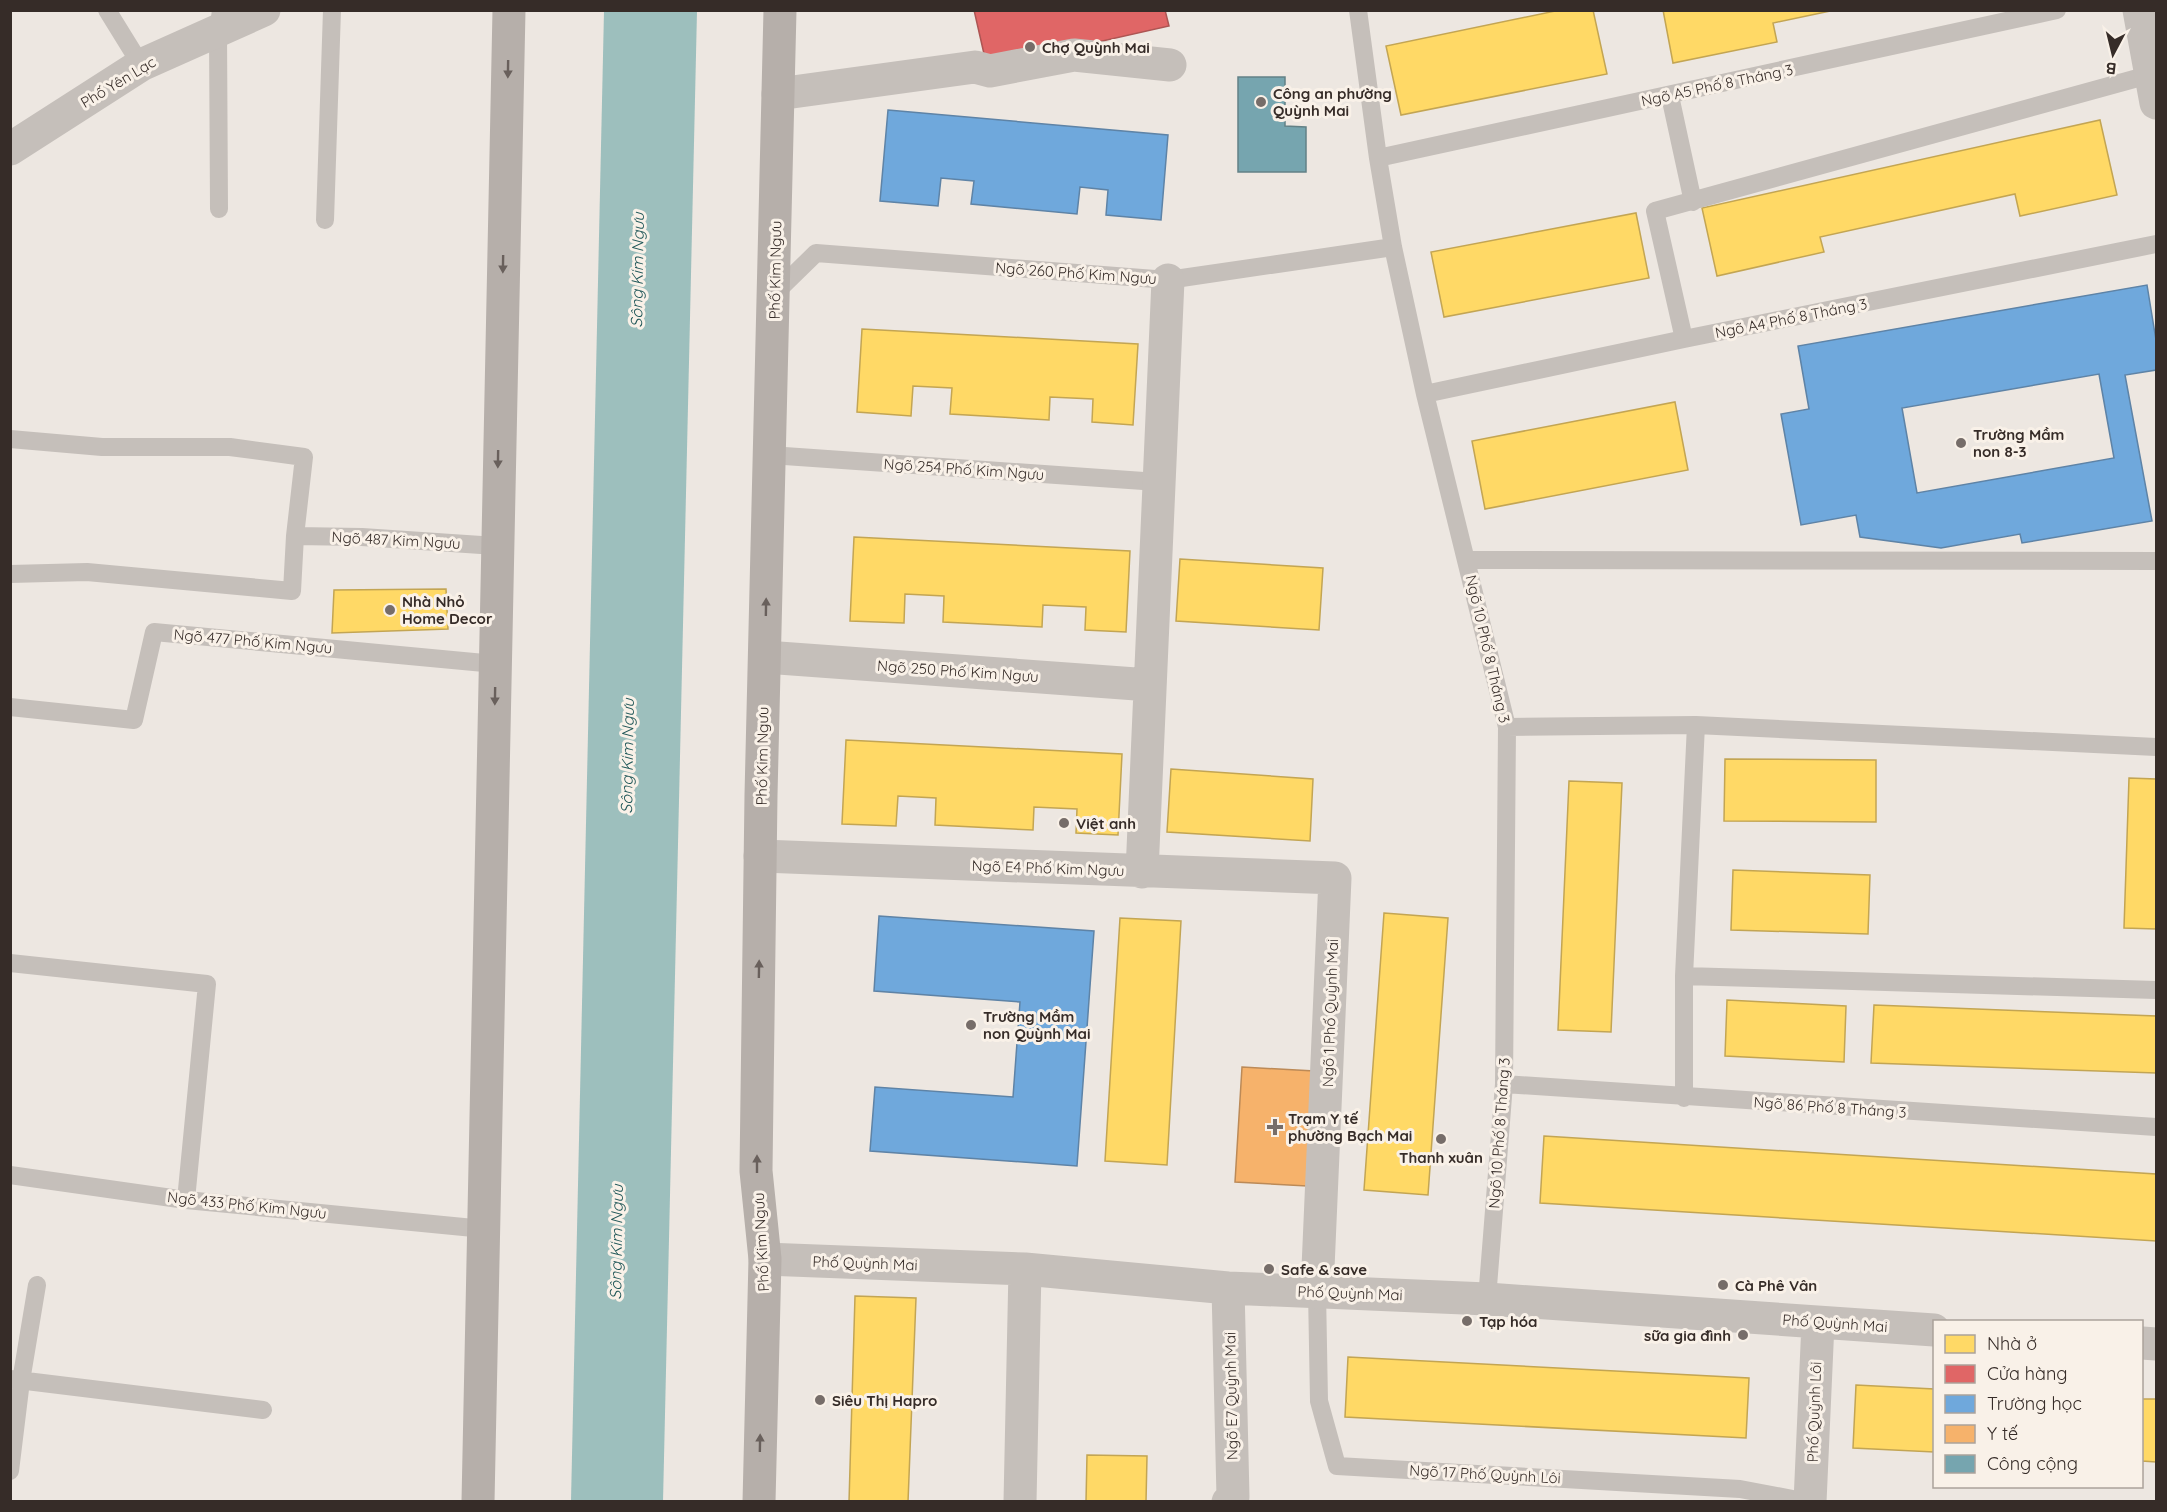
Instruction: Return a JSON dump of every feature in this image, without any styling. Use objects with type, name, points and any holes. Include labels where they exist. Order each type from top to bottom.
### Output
[{"type":"main road","points":[[478,1502],[496,546],[509,10]]},
{"type":"main road","name":"Phố Kim Ngưu","points":[[759,1502],[765,1259],[756,1171],[760,856],[780,10]]},
{"type":"street","name":"Phố Yên Lạc","points":[[10,149],[141,65],[219,21],[264,10]]},
{"type":"street","points":[[2139,10],[2154,83]]},
{"type":"street","points":[[778,94],[975,67],[990,70],[1074,55],[1170,65]]},
{"type":"street","points":[[1142,872],[1168,280]]},
{"type":"street","name":"Ngõ 250 Phố Kim Ngưu","points":[[765,657],[1150,685]]},
{"type":"street","name":"Ngõ E4 Phố Kim Ngưu","points":[[760,856],[1335,878]]},
{"type":"street","name":"Ngõ 1 Phố Quỳnh Mai","points":[[1317,1291],[1335,878]]},
{"type":"street","name":"Phố Quỳnh Mai","points":[[765,1259],[1024,1269],[1228,1288],[1487,1299],[1933,1330]]},
{"type":"street","points":[[1020,1502],[1024,1269]]},
{"type":"street","name":"Ngõ E7 Quỳnh Mai","points":[[1228,1288],[1233,1497],[1228,1502]]},
{"type":"street","name":"Phố Quỳnh Lôi","points":[[1809,1502],[1818,1323]]},
{"type":"lane","points":[[107,10],[141,65]]},
{"type":"lane","points":[[325,220],[332,10]]},
{"type":"lane","name":"Ngõ 10 Phố 8 Tháng 3","points":[[1358,10],[1378,158],[1393,247],[1425,394],[1507,727],[1504,1084],[1487,1299]]},
{"type":"lane","name":"Ngõ A5 Phố 8 Tháng 3","points":[[1378,158],[2057,10]]},
{"type":"lane","points":[[219,21],[219,209]]},
{"type":"lane","points":[[1684,339],[1655,211],[2154,83]]},
{"type":"lane","points":[[1670,96],[1693,202]]},
{"type":"lane","name":"Ngõ A4 Phố 8 Tháng 3","points":[[1425,394],[1684,339],[2157,244]]},
{"type":"lane","name":"Ngõ 260 Phố Kim Ngưu","points":[[774,294],[816,253],[1168,280],[1393,247]]},
{"type":"lane","points":[[10,439],[102,447],[230,447],[304,457],[295,536],[292,591],[87,572],[10,573]]},
{"type":"lane","name":"Ngõ 254 Phố Kim Ngưu","points":[[770,455],[1158,482]]},
{"type":"lane","name":"Ngõ 487 Kim Ngưu","points":[[295,536],[362,537],[496,546]]},
{"type":"lane","points":[[1467,560],[2157,561]]},
{"type":"lane","name":"Ngõ 477 Phố Kim Ngưu","points":[[10,707],[135,720],[154,632],[495,664]]},
{"type":"lane","points":[[1684,1098],[1684,976],[1696,725]]},
{"type":"lane","points":[[1507,727],[1696,725],[2157,747]]},
{"type":"lane","points":[[10,963],[207,984],[186,1200]]},
{"type":"lane","points":[[1684,976],[2157,990]]},
{"type":"lane","name":"Ngõ 86 Phố 8 Tháng 3","points":[[1504,1084],[1684,1098],[2157,1127]]},
{"type":"lane","name":"Ngõ 433 Phố Kim Ngưu","points":[[10,1175],[186,1200],[484,1229]]},
{"type":"lane","points":[[10,1471],[16,1380],[37,1285]]},
{"type":"lane","name":"Ngõ 17 Phố Quỳnh Lôi","points":[[1317,1291],[1319,1401],[1337,1466],[1740,1488],[1809,1502]]},
{"type":"lane","points":[[16,1380],[263,1410]]},
{"type":"water","name":"Sông Kim Ngưu","points":[[604,11],[697,11],[663,1502],[571,1501]]},
{"type":"building: Nhà ở","points":[[1560,10],[1593,10],[1607,74],[1401,115],[1386,46]]},
{"type":"building: Nhà ở","points":[[1663,10],[1835,10],[1773,23],[1777,42],[1673,63]]},
{"type":"building: Nhà ở","points":[[2100,120],[2117,195],[2020,216],[2015,194],[1820,237],[1824,252],[1717,276],[1702,208]]},
{"type":"building: Nhà ở","points":[[1636,213],[1649,278],[1444,317],[1431,252]]},
{"type":"building: Nhà ở","points":[[862,329],[1138,344],[1133,425],[1092,422],[1093,399],[1050,397],[1049,420],[950,414],[952,388],[913,386],[911,416],[857,412]]},
{"type":"building: Nhà ở","points":[[1675,402],[1688,470],[1485,509],[1472,441]]},
{"type":"building: Nhà ở","points":[[854,537],[1130,551],[1126,632],[1085,630],[1086,607],[1043,605],[1042,627],[943,622],[944,596],[905,594],[904,623],[850,621]]},
{"type":"building: Nhà ở","points":[[1180,559],[1323,568],[1319,630],[1176,621]]},
{"type":"building: Nhà ở","name":"Nhà Nhỏ Home Decor","points":[[446,589],[448,629],[332,633],[334,590]]},
{"type":"building: Nhà ở","points":[[846,740],[1122,754],[1118,835],[1076,833],[1077,809],[1034,807],[1033,830],[935,825],[936,798],[898,796],[896,826],[842,824]]},
{"type":"building: Nhà ở","points":[[1725,759],[1876,760],[1876,822],[1724,821]]},
{"type":"building: Nhà ở","points":[[1171,769],[1313,779],[1310,841],[1167,832]]},
{"type":"building: Nhà ở","points":[[2129,778],[2156,779],[2156,929],[2124,928]]},
{"type":"building: Nhà ở","points":[[1569,781],[1622,783],[1611,1032],[1558,1030]]},
{"type":"building: Nhà ở","points":[[1733,870],[1870,875],[1868,934],[1731,930]]},
{"type":"building: Nhà ở","points":[[1384,913],[1448,918],[1428,1195],[1364,1190]]},
{"type":"building: Nhà ở","points":[[1120,918],[1181,921],[1167,1165],[1105,1161]]},
{"type":"building: Nhà ở","points":[[1727,1000],[1846,1006],[1844,1062],[1725,1056]]},
{"type":"building: Nhà ở","points":[[1874,1005],[2156,1016],[2156,1073],[1871,1063]]},
{"type":"building: Nhà ở","points":[[1544,1136],[2156,1174],[2156,1241],[1540,1203]]},
{"type":"building: Nhà ở","points":[[855,1296],[916,1298],[908,1502],[849,1502]]},
{"type":"building: Nhà ở","points":[[1348,1357],[1749,1378],[1746,1438],[1345,1417]]},
{"type":"building: Nhà ở","points":[[1856,1385],[1933,1389],[1933,1452],[1853,1448]]},
{"type":"building: Nhà ở","points":[[2143,1399],[2156,1399],[2156,1462],[2143,1461]]},
{"type":"building: Nhà ở","points":[[1087,1455],[1147,1456],[1146,1502],[1086,1502]]},
{"type":"building: Cửa hàng","name":"Chợ Quỳnh Mai","points":[[974,10],[1165,10],[1169,26],[987,67]]},
{"type":"building: Trường học","points":[[888,110],[1168,135],[1161,220],[1106,215],[1108,190],[1080,187],[1077,214],[971,204],[974,181],[941,178],[938,206],[880,201]]},
{"type":"building: Trường học","name":"Trường Mầm non 8-3","points":[[2147,285],[2156,340],[2156,370],[2125,375],[2152,521],[2022,543],[2020,534],[1941,548],[1860,537],[1856,515],[1801,525],[1781,414],[1809,409],[1798,346]],"holes":[[[2099,374],[2114,458],[1917,493],[1902,408]]]},
{"type":"building: Trường học","points":[[879,916],[1094,931],[1077,1166],[870,1151],[875,1087],[1013,1097],[1020,1002],[874,991]]},
{"type":"building: Y tế","name":"Trạm Y tế phường Bạch Mai","points":[[1242,1067],[1314,1071],[1307,1186],[1235,1182]]},
{"type":"building: Công cộng","name":"Công an phường Quỳnh Mai","points":[[1238,77],[1285,77],[1285,126],[1306,127],[1306,172],[1238,172]]},
{"type":"place","name":"Chợ Quỳnh Mai","points":[[1030,47]]},
{"type":"place","name":"Công an phường Quỳnh Mai","points":[[1261,102]]},
{"type":"place","name":"Trường Mầm non 8-3","points":[[1961,443]]},
{"type":"place","name":"Nhà Nhỏ Home Decor","points":[[390,610]]},
{"type":"place","name":"Việt anh","points":[[1064,823]]},
{"type":"place","name":"Trường Mầm non Quỳnh Mai","points":[[971,1025]]},
{"type":"place","name":"Trạm Y tế phường Bạch Mai","points":[[1275,1127]]},
{"type":"place","name":"Thanh xuân","points":[[1441,1139]]},
{"type":"place","name":"Safe & save","points":[[1269,1269]]},
{"type":"place","name":"Cà Phê Vân","points":[[1723,1285]]},
{"type":"place","name":"Tạp hóa","points":[[1467,1321]]},
{"type":"place","name":"sữa gia đình","points":[[1743,1335]]},
{"type":"place","name":"Siêu Thị Hapro","points":[[820,1400]]}]
